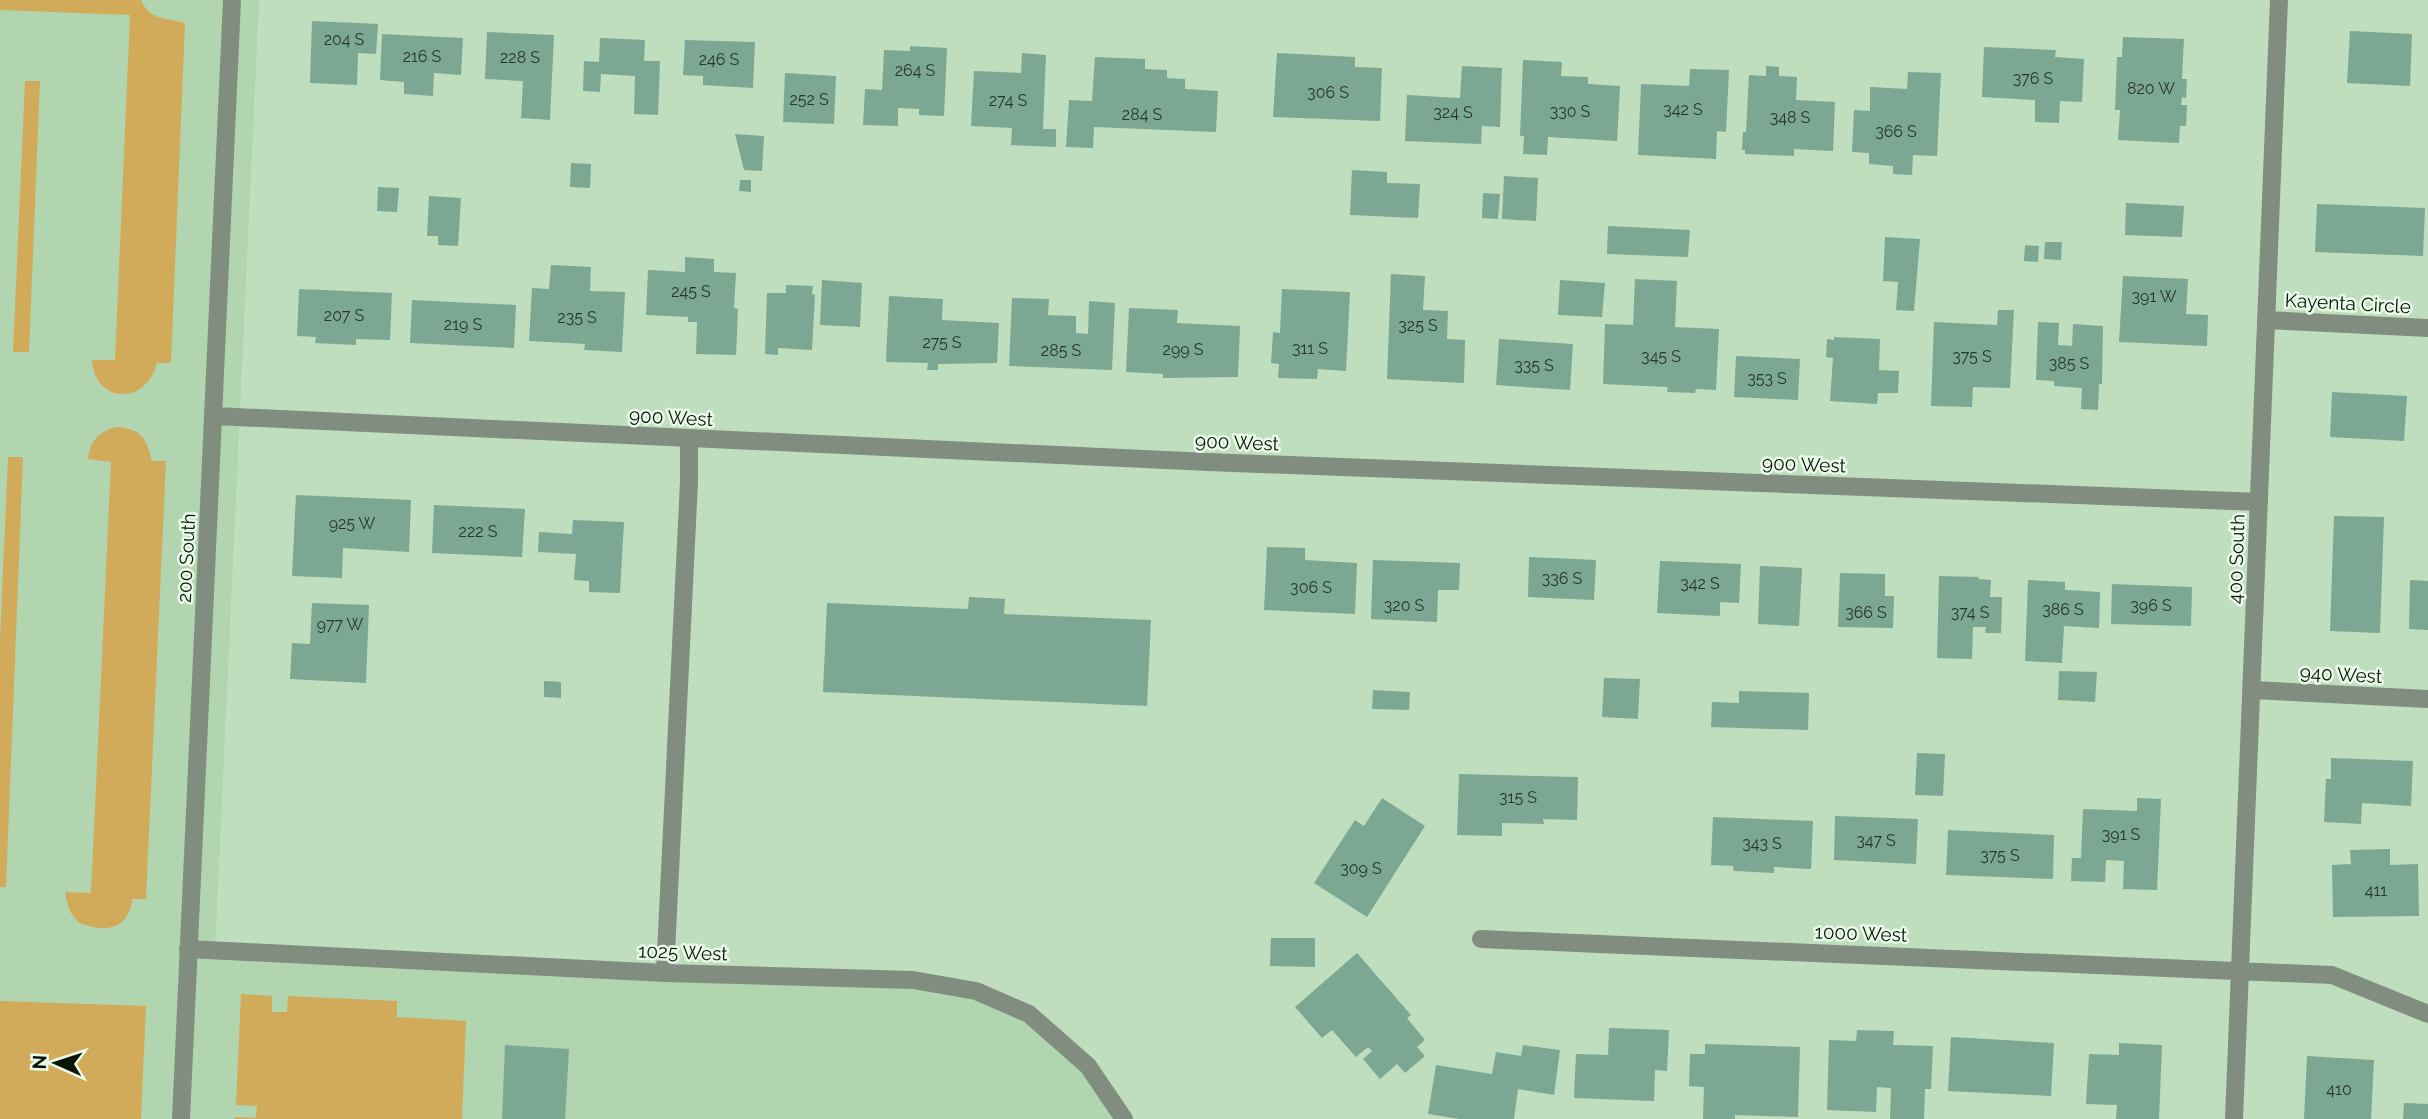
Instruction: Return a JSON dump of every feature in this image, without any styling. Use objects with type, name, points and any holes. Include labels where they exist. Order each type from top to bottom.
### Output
[{"type":"street","name":"200 South","points":[[181,1119],[232,0]]},
{"type":"street","name":"400 South","points":[[2234,1119],[2279,0]]},
{"type":"street","name":"Kayenta Circle","points":[[2266,320],[2428,328]]},
{"type":"street","name":"900 West","points":[[215,416],[1194,462],[2259,502]]},
{"type":"street","points":[[665,972],[689,439]]},
{"type":"street","name":"940 West","points":[[2252,690],[2428,699]]},
{"type":"street","name":"1000 West","points":[[1481,939],[2332,975],[2428,1014]]},
{"type":"street","name":"1025 West","points":[[188,949],[665,972],[913,980],[976,990],[1030,1014],[1087,1066],[1124,1119]]},
{"type":"shaded area","points":[[0,0],[259,0],[215,950],[913,980],[1029,1014],[1124,1119],[0,1119]]},
{"type":"shaded area","points":[[0,0],[141,0],[144,7],[154,15],[185,23],[171,363],[157,363],[143,387],[132,393],[111,392],[102,385],[95,375],[92,360],[115,360],[130,15],[0,10]]},
{"type":"shaded area","points":[[25,81],[40,81],[29,352],[13,352]]},
{"type":"shaded area","points":[[117,427],[132,430],[142,436],[152,461],[166,461],[146,899],[132,899],[128,914],[119,924],[98,928],[78,921],[69,909],[65,892],[91,893],[111,462],[88,459],[97,437]]},
{"type":"shaded area","points":[[8,457],[23,457],[6,887],[0,887],[0,639]]},
{"type":"shaded area","points":[[241,994],[272,996],[272,1012],[287,1012],[288,996],[397,1001],[397,1017],[466,1021],[462,1119],[235,1119],[256,1118],[257,1106],[236,1105]]},
{"type":"shaded area","points":[[0,1001],[146,1006],[141,1119],[0,1119]]},
{"type":"building","points":[[312,21],[378,24],[376,54],[358,53],[357,85],[310,83]]},
{"type":"building","points":[[2350,31],[2412,34],[2410,86],[2347,83]]},
{"type":"building","points":[[487,32],[554,35],[550,120],[521,118],[523,81],[485,79]]},
{"type":"building","points":[[382,34],[463,38],[461,75],[434,73],[433,96],[404,94],[404,82],[380,80]]},
{"type":"building","points":[[2123,37],[2184,39],[2182,79],[2187,79],[2186,98],[2182,97],[2181,105],[2187,105],[2186,126],[2180,126],[2179,143],[2118,140],[2120,110],[2115,110],[2117,57],[2122,57]]},
{"type":"building","points":[[600,38],[645,40],[644,61],[660,61],[658,115],[634,114],[635,76],[601,74],[600,92],[583,91],[584,61],[599,62]]},
{"type":"building","points":[[685,40],[755,42],[753,88],[703,85],[703,76],[683,75]]},
{"type":"building","points":[[910,46],[947,48],[944,116],[919,115],[919,109],[898,108],[898,126],[863,125],[865,89],[882,90],[884,50],[910,51]]},
{"type":"building","points":[[1984,47],[2056,50],[2055,57],[2084,59],[2082,102],[2060,101],[2059,123],[2035,122],[2035,100],[1982,97]]},
{"type":"building","points":[[1022,53],[1046,55],[1043,129],[1056,129],[1056,147],[1011,145],[1012,128],[971,126],[974,71],[1021,73]]},
{"type":"building","points":[[1277,53],[1355,57],[1355,67],[1382,68],[1380,121],[1273,117]]},
{"type":"building","points":[[1095,57],[1145,59],[1145,69],[1167,70],[1167,78],[1185,79],[1185,89],[1218,91],[1216,132],[1094,127],[1093,148],[1066,147],[1069,100],[1092,101]]},
{"type":"building","points":[[1523,60],[1562,62],[1561,76],[1588,77],[1588,84],[1620,86],[1617,141],[1548,137],[1547,155],[1523,154],[1524,136],[1520,136]]},
{"type":"building","points":[[1462,66],[1502,68],[1500,127],[1482,126],[1481,144],[1405,141],[1407,95],[1460,98]]},
{"type":"building","points":[[1766,66],[1779,67],[1779,76],[1797,77],[1796,100],[1835,102],[1833,151],[1794,149],[1794,156],[1745,154],[1745,150],[1742,150],[1743,132],[1746,132],[1749,75],[1766,76]]},
{"type":"building","points":[[1690,69],[1729,70],[1726,132],[1717,131],[1716,159],[1638,155],[1641,84],[1689,86]]},
{"type":"building","points":[[1908,72],[1941,73],[1937,156],[1913,155],[1912,175],[1893,174],[1893,166],[1869,164],[1869,153],[1852,152],[1854,110],[1870,111],[1870,87],[1907,89]]},
{"type":"building","points":[[785,73],[836,76],[834,124],[783,122]]},
{"type":"building","points":[[735,134],[764,136],[762,171],[744,170]]},
{"type":"building","points":[[571,163],[591,164],[590,188],[570,187]]},
{"type":"building","points":[[1352,170],[1387,172],[1387,183],[1420,184],[1418,218],[1350,215]]},
{"type":"building","points":[[1504,176],[1538,178],[1536,221],[1502,219]]},
{"type":"building","points":[[740,180],[751,180],[751,192],[739,191]]},
{"type":"building","points":[[378,187],[399,188],[397,212],[377,211]]},
{"type":"building","points":[[1483,193],[1500,194],[1498,219],[1482,218]]},
{"type":"building","points":[[429,196],[461,198],[458,246],[438,245],[438,236],[427,236]]},
{"type":"building","points":[[2126,203],[2184,206],[2182,237],[2125,235]]},
{"type":"building","points":[[2317,204],[2425,208],[2423,256],[2315,252]]},
{"type":"building","points":[[1608,226],[1690,230],[1688,257],[1607,254]]},
{"type":"building","points":[[1885,237],[1920,239],[1914,311],[1896,310],[1898,282],[1883,281]]},
{"type":"building","points":[[2045,242],[2062,242],[2061,260],[2044,259]]},
{"type":"building","points":[[2025,245],[2039,246],[2038,262],[2024,261]]},
{"type":"building","points":[[685,257],[714,259],[714,272],[736,273],[736,355],[696,354],[697,322],[688,322],[688,317],[646,315],[648,270],[685,272]]},
{"type":"building","points":[[551,265],[591,267],[590,291],[625,292],[622,352],[584,350],[585,344],[529,341],[532,288],[549,289]]},
{"type":"building","points":[[1391,274],[1425,276],[1423,310],[1448,311],[1447,339],[1465,340],[1464,383],[1387,379]]},
{"type":"building","points":[[2123,276],[2188,279],[2186,314],[2208,315],[2207,346],[2119,342]]},
{"type":"building","points":[[1635,279],[1677,281],[1675,327],[1719,329],[1716,390],[1696,389],[1695,393],[1667,392],[1668,387],[1603,384],[1605,324],[1633,325]]},
{"type":"building","points":[[822,280],[862,283],[860,327],[820,325]]},
{"type":"building","points":[[1560,280],[1605,283],[1602,317],[1558,315]]},
{"type":"building","points":[[786,285],[813,286],[812,294],[815,295],[812,350],[778,348],[778,355],[765,354],[767,293],[786,293]]},
{"type":"building","points":[[299,289],[392,293],[390,340],[356,339],[356,345],[315,343],[316,337],[297,336]]},
{"type":"building","points":[[1282,289],[1350,292],[1346,371],[1318,369],[1317,379],[1278,378],[1279,364],[1271,363],[1273,332],[1280,333]]},
{"type":"building","points":[[889,296],[943,299],[942,320],[999,323],[997,363],[938,364],[938,370],[927,370],[928,363],[886,362]]},
{"type":"building","points":[[1012,298],[1049,299],[1048,315],[1076,316],[1076,333],[1088,334],[1089,301],[1115,303],[1112,370],[1009,366]]},
{"type":"building","points":[[412,300],[516,305],[514,348],[410,343]]},
{"type":"building","points":[[1129,308],[1178,310],[1177,323],[1240,326],[1238,377],[1163,378],[1163,374],[1126,372]]},
{"type":"building","points":[[1998,310],[2014,310],[2010,388],[1973,387],[1972,407],[1931,406],[1934,322],[1997,325]]},
{"type":"building","points":[[2038,322],[2059,323],[2058,345],[2072,346],[2073,324],[2103,326],[2102,384],[2099,384],[2098,410],[2081,409],[2082,388],[2054,386],[2054,381],[2036,380]]},
{"type":"building","points":[[1834,337],[1880,339],[1879,370],[1899,371],[1898,393],[1878,393],[1877,404],[1830,401],[1833,358],[1826,357],[1827,339],[1834,340]]},
{"type":"building","points":[[1499,339],[1573,344],[1570,390],[1496,385]]},
{"type":"building","points":[[1736,356],[1800,359],[1798,400],[1734,397]]},
{"type":"building","points":[[2332,392],[2407,396],[2404,441],[2330,437]]},
{"type":"building","points":[[296,495],[411,500],[409,552],[343,548],[342,578],[292,576]]},
{"type":"building","points":[[434,505],[525,509],[522,557],[432,553]]},
{"type":"building","points":[[2334,516],[2384,517],[2380,633],[2330,631]]},
{"type":"building","points":[[573,520],[624,522],[620,593],[589,592],[589,581],[574,580],[576,554],[538,552],[539,532],[572,534]]},
{"type":"building","points":[[1267,547],[1305,548],[1305,560],[1357,563],[1355,614],[1264,610]]},
{"type":"building","points":[[1529,557],[1596,560],[1594,600],[1528,597]]},
{"type":"building","points":[[1373,560],[1460,563],[1459,590],[1438,590],[1437,622],[1371,619]]},
{"type":"building","points":[[1660,561],[1741,564],[1739,603],[1720,602],[1720,616],[1657,613]]},
{"type":"building","points":[[1760,566],[1802,568],[1799,626],[1758,624]]},
{"type":"building","points":[[1840,573],[1885,574],[1885,596],[1894,596],[1893,628],[1838,627]]},
{"type":"building","points":[[1939,576],[1991,580],[1990,597],[2002,597],[2001,633],[1985,633],[1986,627],[1973,627],[1972,659],[1937,658]]},
{"type":"building","points":[[2028,580],[2065,582],[2065,590],[2100,592],[2099,628],[2064,626],[2062,663],[2025,661]]},
{"type":"building","points":[[2410,580],[2428,581],[2428,630],[2409,629]]},
{"type":"building","points":[[2112,584],[2192,587],[2191,626],[2111,624]]},
{"type":"building","points":[[969,597],[1005,599],[1004,614],[1151,620],[1147,706],[823,692],[827,603],[968,609]]},
{"type":"building","points":[[312,603],[369,605],[366,683],[290,679],[292,643],[310,644]]},
{"type":"building","points":[[2059,671],[2097,672],[2095,702],[2058,700]]},
{"type":"building","points":[[1604,678],[1640,679],[1638,719],[1602,717]]},
{"type":"building","points":[[544,681],[561,682],[561,698],[544,697]]},
{"type":"building","points":[[1373,690],[1410,692],[1409,710],[1372,709]]},
{"type":"building","points":[[1739,691],[1809,693],[1808,730],[1711,727],[1712,702],[1739,703]]},
{"type":"building","points":[[1917,753],[1945,754],[1943,796],[1915,795]]},
{"type":"building","points":[[2331,758],[2413,761],[2411,806],[2362,803],[2361,824],[2324,822],[2326,779],[2331,779]]},
{"type":"building","points":[[1459,774],[1578,777],[1577,820],[1543,819],[1544,824],[1502,823],[1502,836],[1457,835]]},
{"type":"building","points":[[1382,798],[1425,826],[1367,917],[1314,883],[1355,820],[1364,826]]},
{"type":"building","points":[[2137,798],[2161,799],[2157,890],[2123,889],[2124,861],[2106,860],[2105,882],[2071,881],[2072,858],[2081,858],[2083,809],[2137,811]]},
{"type":"building","points":[[1835,816],[1918,819],[1916,864],[1834,860]]},
{"type":"building","points":[[1713,817],[1813,821],[1811,869],[1774,867],[1774,873],[1734,871],[1733,866],[1711,865]]},
{"type":"building","points":[[1948,830],[2054,835],[2053,879],[1946,875]]},
{"type":"building","points":[[2390,849],[2390,865],[2418,864],[2419,916],[2333,917],[2332,865],[2351,864],[2350,850]]},
{"type":"building","points":[[1271,938],[1315,938],[1315,967],[1270,966]]},
{"type":"building","points":[[1357,953],[1411,1015],[1407,1018],[1425,1040],[1417,1047],[1425,1056],[1405,1073],[1397,1064],[1380,1079],[1363,1059],[1372,1051],[1368,1047],[1356,1057],[1332,1030],[1322,1038],[1295,1007]]},
{"type":"building","points":[[1609,1028],[1669,1030],[1667,1071],[1655,1070],[1654,1101],[1574,1098],[1576,1054],[1608,1055]]},
{"type":"building","points":[[1857,1030],[1894,1031],[1893,1045],[1933,1046],[1931,1089],[1925,1089],[1924,1119],[1890,1119],[1891,1088],[1877,1087],[1876,1112],[1827,1110],[1829,1040],[1856,1041]]},
{"type":"building","points":[[1951,1037],[2054,1043],[2051,1096],[1948,1091]]},
{"type":"building","points":[[2119,1043],[2162,1045],[2159,1119],[2116,1119],[2117,1105],[2086,1104],[2089,1054],[2119,1055]]},
{"type":"building","points":[[1705,1044],[1800,1047],[1798,1117],[1735,1115],[1735,1119],[1703,1119],[1704,1087],[1689,1086],[1690,1054],[1705,1054]]},
{"type":"building","points":[[505,1045],[569,1049],[565,1119],[502,1119]]},
{"type":"building","points":[[1523,1045],[1560,1050],[1554,1095],[1518,1089],[1514,1119],[1459,1119],[1428,1114],[1436,1065],[1492,1074],[1496,1052],[1521,1056]]},
{"type":"building","points":[[2307,1056],[2374,1060],[2371,1119],[2304,1119]]},
{"type":"building","points":[[2404,1103],[2428,1104],[2428,1119],[2403,1119]]}]
